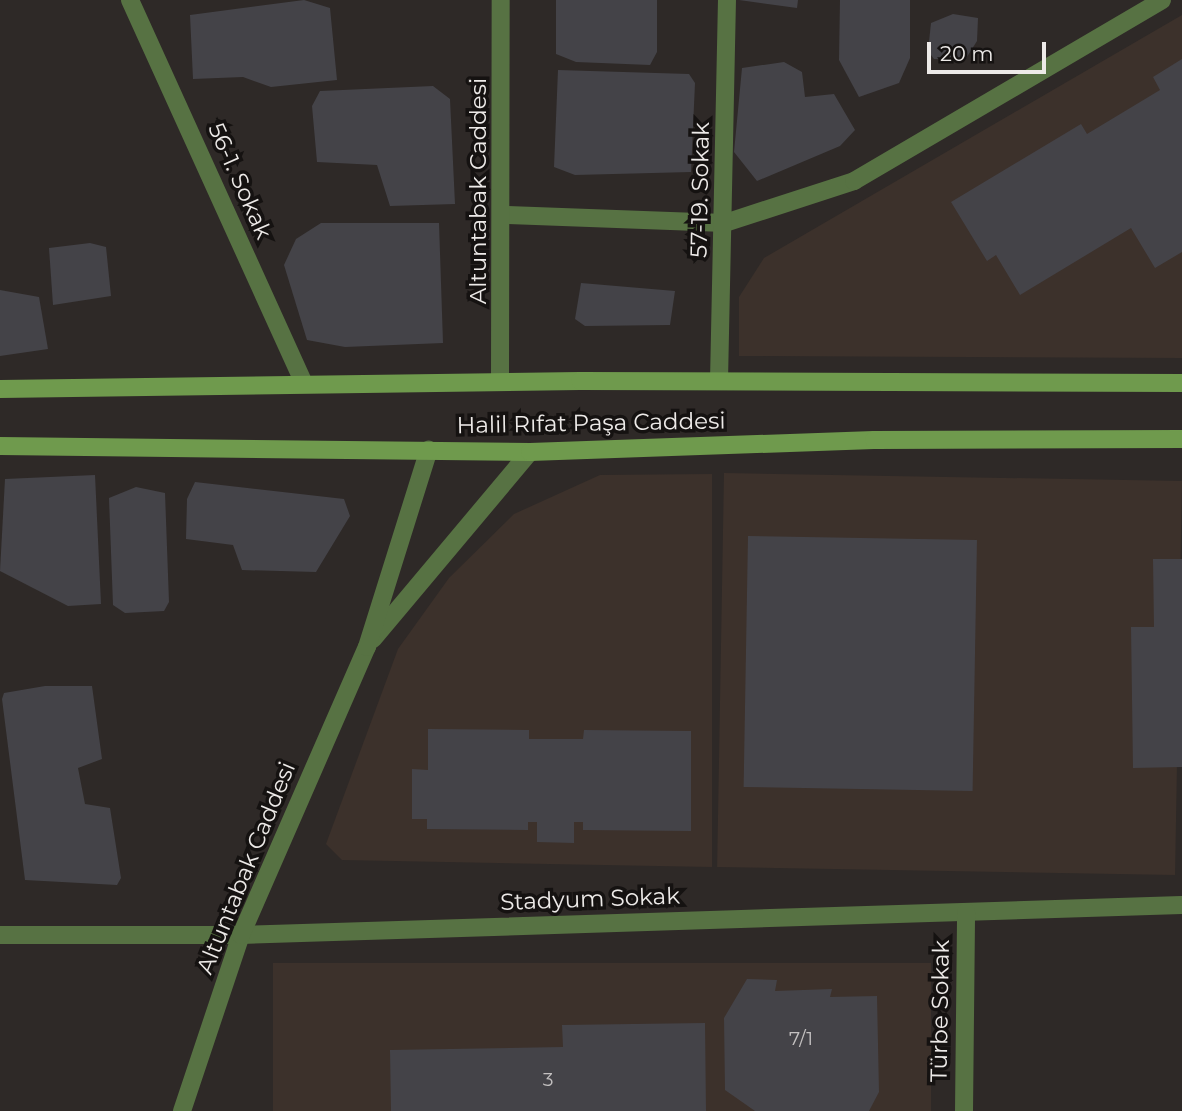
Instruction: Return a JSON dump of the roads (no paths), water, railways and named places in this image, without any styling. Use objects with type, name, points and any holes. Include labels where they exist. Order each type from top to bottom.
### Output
[{"type":"main road","name":"Halil Rıfat Paşa Caddesi","points":[[0,389],[500,382],[1182,383]]},
{"type":"main road","name":"Halil Rıfat Paşa Caddesi","points":[[0,446],[530,452],[874,440],[1182,439]]},
{"type":"street","name":"56-1. Sokak","points":[[130,0],[304,383]]},
{"type":"street","name":"Altuntabak Caddesi","points":[[500,382],[505,215],[501,0]]},
{"type":"street","name":"57-19. Sokak","points":[[719,381],[725,223],[727,0]]},
{"type":"street","points":[[505,215],[725,223],[854,181],[1162,0]]},
{"type":"street","name":"Altuntabak Caddesi","points":[[183,1111],[241,935],[367,647],[429,449]]},
{"type":"street","name":"Altuntabak Caddesi","points":[[367,647],[530,452]]},
{"type":"street","name":"Stadyum Sokak","points":[[0,934],[241,935],[1182,905]]},
{"type":"street","name":"Türbe Sokak","points":[[964,1111],[966,912]]}]
